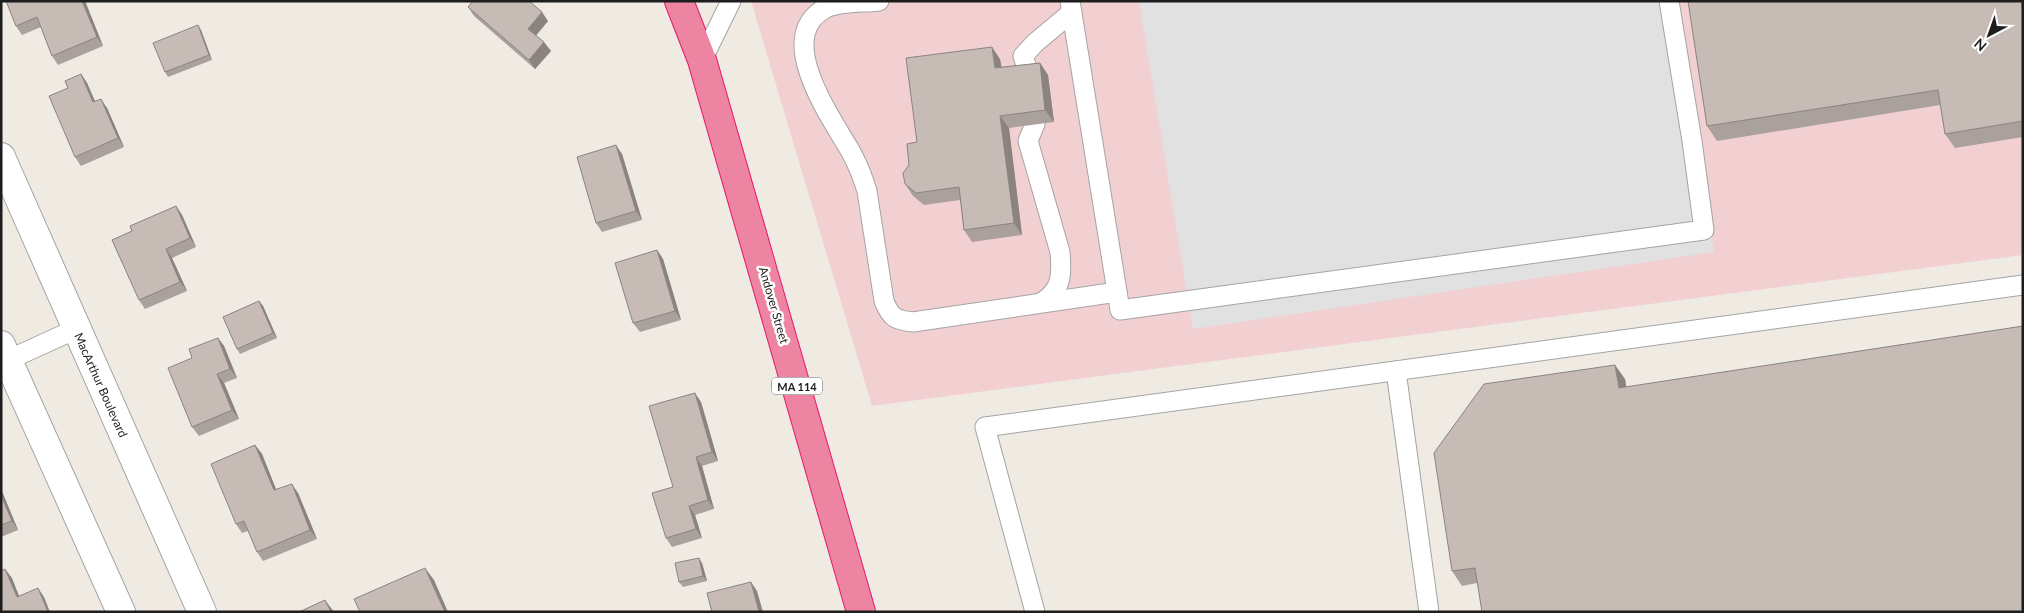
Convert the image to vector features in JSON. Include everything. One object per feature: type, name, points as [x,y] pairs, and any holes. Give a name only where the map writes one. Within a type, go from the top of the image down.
[{"type":"highway","name":"Andover Street","points":[[679,1],[702,60],[861,612]]},
{"type":"street","name":"MacArthur Boulevard","points":[[1,157],[202,612]]},
{"type":"street","points":[[3,356],[121,612]]},
{"type":"lane","points":[[702,60],[732,1]]},
{"type":"lane","points":[[1071,7],[1120,310],[1704,230],[1670,1]]},
{"type":"lane","points":[[869,2],[836,5],[826,8],[817,14],[804,33],[804,51],[816,90],[862,176],[867,191],[884,301],[889,312],[896,319],[913,322],[1117,292]]},
{"type":"lane","points":[[1021,78],[1010,70],[1071,7]]},
{"type":"lane","points":[[1027,131],[1060,252],[1061,275],[1058,286],[1053,294],[1042,302]]},
{"type":"lane","points":[[1036,612],[985,427],[2023,285]]},
{"type":"lane","points":[[3,356],[76,328]]},
{"type":"lane","points":[[1396,371],[1429,612]]},
{"type":"shaded area","points":[[751,1],[2023,1],[2023,255],[872,406]]},
{"type":"shaded area","points":[[1139,1],[1674,1],[1714,252],[1193,329]]},
{"type":"building","points":[[6,1],[82,1],[97,37],[52,56],[37,17],[16,26]]},
{"type":"building","points":[[473,1],[529,1],[542,12],[528,29],[544,42],[529,60],[468,7]]},
{"type":"building","points":[[1688,1],[2021,1],[2023,13],[2023,121],[1945,134],[1938,90],[1707,126]]},
{"type":"building","points":[[198,25],[209,55],[165,72],[153,43]]},
{"type":"building","points":[[992,47],[995,68],[1040,63],[1045,110],[1000,116],[1014,223],[964,230],[959,187],[916,193],[905,184],[903,173],[909,165],[907,144],[917,142],[906,58]]},
{"type":"building","points":[[81,74],[93,102],[101,99],[118,138],[75,157],[49,96],[68,88],[65,81]]},
{"type":"building","points":[[616,145],[636,211],[596,223],[577,157]]},
{"type":"building","points":[[176,206],[190,238],[166,249],[180,282],[139,300],[112,240],[132,231],[130,226]]},
{"type":"building","points":[[657,250],[675,311],[633,323],[615,263]]},
{"type":"building","points":[[259,301],[273,333],[237,349],[223,317]]},
{"type":"building","points":[[2023,326],[2023,612],[1482,612],[1475,568],[1452,571],[1434,453],[1484,384],[1615,365],[1619,388]]},
{"type":"building","points":[[218,338],[230,369],[217,374],[232,410],[192,427],[168,368],[192,358],[189,349]]},
{"type":"building","points":[[695,393],[712,452],[696,457],[708,500],[689,506],[696,529],[666,538],[652,493],[673,487],[649,406]]},
{"type":"building","points":[[255,445],[274,490],[292,484],[310,530],[257,552],[244,521],[236,524],[211,464]]},
{"type":"building","points":[[1,495],[12,521],[1,525]]},
{"type":"building","points":[[699,558],[703,576],[679,582],[675,563]]},
{"type":"building","points":[[425,568],[445,612],[360,612],[354,599]]},
{"type":"building","points":[[5,569],[17,597],[38,588],[48,612],[1,612],[1,571]]},
{"type":"building","points":[[751,582],[759,612],[712,612],[707,593]]},
{"type":"building","points":[[325,600],[331,612],[299,612]]}]
